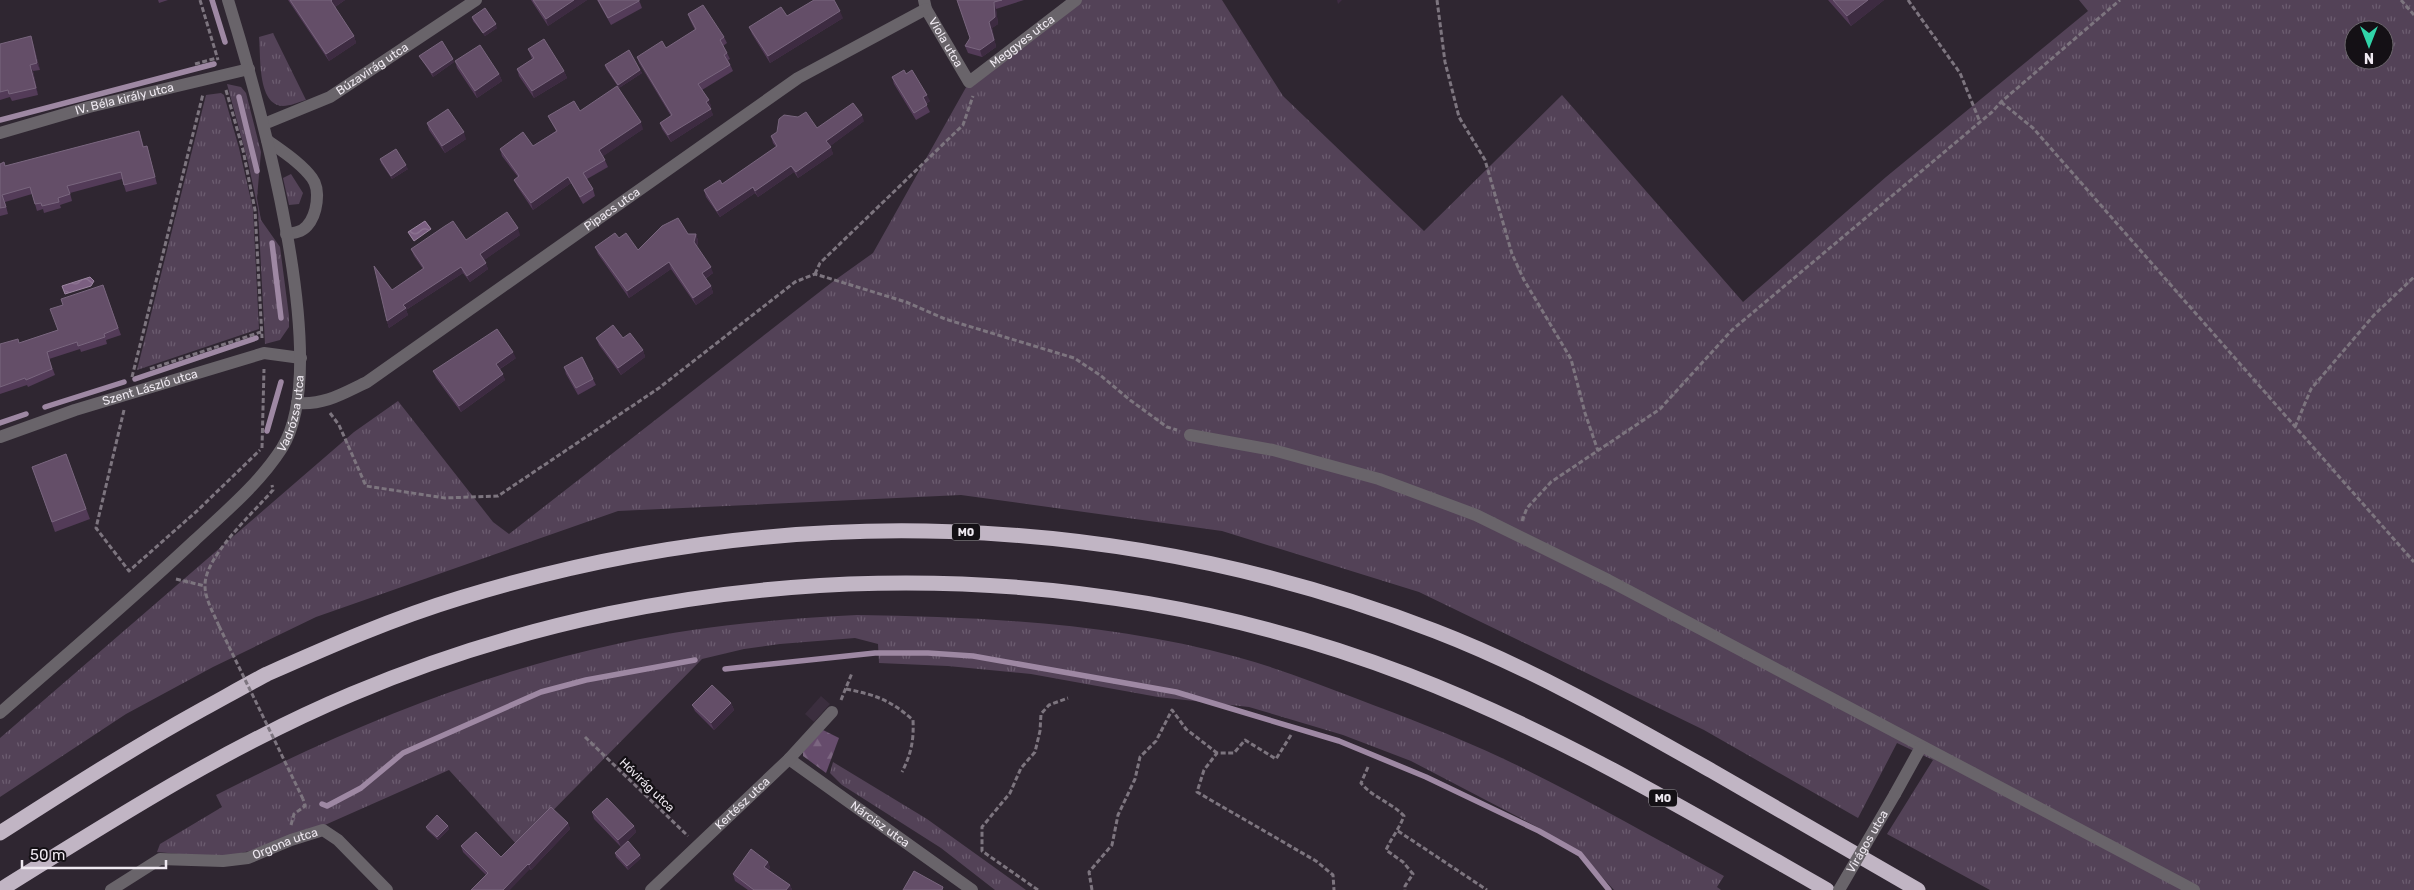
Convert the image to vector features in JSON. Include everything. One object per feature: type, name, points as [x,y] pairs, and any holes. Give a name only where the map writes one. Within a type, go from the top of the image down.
[{"type":"highway","name":"M0","points":[[0,832],[134,746],[264,676],[385,624],[455,599],[526,578],[618,559],[730,540],[845,531],[936,530],[1054,538],[1185,557],[1292,584],[1436,631],[1609,712],[1918,890]]},
{"type":"highway","name":"M0","points":[[0,890],[161,789],[332,703],[437,661],[566,623],[642,607],[713,595],[773,589],[896,582],[1058,590],[1160,606],[1283,635],[1360,658],[1459,696],[1591,758],[1813,884],[1827,890]]},
{"type":"street","name":"Vadrózsa utca","points":[[0,713],[157,575],[248,491],[283,447],[297,403],[301,358],[286,234],[264,124],[228,0]]},
{"type":"street","name":"Búzavirág utca","points":[[264,124],[330,97],[476,0]]},
{"type":"street","name":"Meggyes utca","points":[[969,82],[1076,0]]},
{"type":"street","name":"Viola utca","points":[[925,4],[969,82]]},
{"type":"street","name":"Pipacs utca","points":[[297,403],[314,404],[323,402],[367,382],[798,78],[925,4]]},
{"type":"street","name":"IV. Béla király utca","points":[[0,133],[89,107],[249,69]]},
{"type":"street","points":[[267,140],[308,173],[313,179],[317,190],[316,208],[312,219],[300,232],[286,234]]},
{"type":"street","name":"Szent László utca","points":[[0,437],[128,394],[264,353],[301,358]]},
{"type":"street","points":[[1190,435],[1273,450],[1379,479],[1449,504],[1517,534],[1608,580],[2194,890]]},
{"type":"street","name":"Kertész utca","points":[[651,890],[789,759],[832,712]]},
{"type":"street","name":"Virágos utca","points":[[1839,890],[1921,747]]},
{"type":"street","name":"Nárcisz utca","points":[[789,759],[972,890]]},
{"type":"street","name":"Orgona utca","points":[[111,890],[160,859],[223,862],[248,858],[291,840],[323,830],[338,840],[387,890]]},
{"type":"path","points":[[200,0],[223,75],[255,210],[264,353],[262,448],[210,500],[129,571],[96,528],[203,94]]},
{"type":"path","points":[[1437,0],[1445,62],[1459,117],[1485,160],[1512,254],[1524,280],[1571,359],[1585,413],[1598,451]]},
{"type":"path","points":[[1908,0],[1960,73],[1980,122]]},
{"type":"path","points":[[1517,534],[1527,508],[1551,482],[1660,408],[1732,330],[1980,122],[2120,0]]},
{"type":"path","points":[[2402,0],[2414,15]]},
{"type":"path","points":[[815,274],[820,263],[963,125],[973,96],[969,82]]},
{"type":"path","points":[[2001,102],[2034,128],[2414,562]]},
{"type":"path","points":[[323,402],[339,425],[366,486],[445,498],[498,496],[659,388],[794,282],[815,274],[906,302],[946,319],[1074,358],[1100,375],[1167,427],[1190,435]]},
{"type":"path","points":[[2296,427],[2312,389],[2374,316],[2414,276]]},
{"type":"path","points":[[268,467],[273,490],[218,554],[208,574],[205,586],[219,626],[306,806],[294,814],[289,830],[291,840]]},
{"type":"path","points":[[176,580],[205,586]]},
{"type":"path","points":[[832,712],[846,688],[852,673]]},
{"type":"path","points":[[846,688],[877,695],[894,704],[913,720],[914,740],[910,757],[902,772]]},
{"type":"path","points":[[1038,890],[982,851],[982,827],[1010,793],[1021,768],[1034,752],[1040,731],[1041,714],[1049,705],[1068,698]]},
{"type":"path","points":[[1092,890],[1089,872],[1112,845],[1118,815],[1135,779],[1140,757],[1156,741],[1172,710],[1186,729],[1218,753],[1234,752],[1245,740],[1276,759],[1291,735]]},
{"type":"path","name":"Hóvirág utca","points":[[585,737],[698,845]]},
{"type":"path","points":[[1218,753],[1204,770],[1197,792],[1316,860],[1333,876],[1334,890]]},
{"type":"path","points":[[1368,766],[1361,783],[1370,795],[1394,806],[1404,816],[1398,831],[1386,850],[1403,862],[1413,874],[1405,886],[1406,890]]},
{"type":"path","points":[[1398,831],[1487,890]]},
{"type":"shaded area","points":[[821,696],[830,704],[814,722],[805,714]]},
{"type":"green space","points":[[1076,0],[1222,0],[1283,96],[1424,231],[1562,95],[1743,302],[1886,177],[2088,11],[2079,0],[2414,0],[2414,890],[1990,890],[1887,834],[1933,760],[1897,743],[1858,818],[1704,730],[1419,592],[1222,531],[961,495],[618,511],[316,617],[213,667],[126,714],[0,797],[0,738],[354,432],[398,401],[493,522],[509,534],[831,283],[873,253],[969,82]]},
{"type":"green space","points":[[273,33],[306,100],[292,105],[283,106],[275,104],[265,89],[262,78],[259,37]]},
{"type":"green space","points":[[227,84],[241,87],[246,93],[261,152],[257,198],[261,220],[280,247],[289,327],[280,340],[265,344],[258,209],[248,162]]},
{"type":"green space","points":[[221,93],[224,95],[239,148],[253,209],[259,329],[137,370],[206,95]]},
{"type":"green space","points":[[291,174],[303,193],[299,204],[289,205],[283,178]]},
{"type":"green space","points":[[857,615],[1000,620],[1096,629],[1190,646],[1267,666],[1430,727],[1532,773],[1724,876],[1717,887],[1721,890],[1614,890],[1582,855],[1543,830],[1411,761],[1343,735],[1249,707],[1158,697],[1031,674],[948,666],[879,663],[878,644],[855,638],[780,644],[744,649],[702,659],[518,846],[449,770],[291,840],[222,858],[157,852],[160,844],[222,807],[216,795],[363,726],[464,687],[568,655],[650,637],[739,624]]},
{"type":"green space","points":[[819,728],[839,738],[826,773],[803,756],[803,742]]},
{"type":"green space","points":[[833,762],[927,819],[1026,890],[995,890],[941,848],[842,785],[830,773]]},
{"type":"water","points":[[425,221],[431,229],[414,241],[408,232]]},
{"type":"water","points":[[90,277],[94,281],[91,286],[65,294],[62,286]]},
{"type":"building","points":[[290,0],[332,0],[354,36],[326,54]]},
{"type":"building","points":[[533,0],[574,0],[546,19]]},
{"type":"building","points":[[598,0],[639,0],[639,1],[608,18]]},
{"type":"building","points":[[814,0],[834,0],[840,11],[768,56],[749,27],[781,7],[787,16]]},
{"type":"building","points":[[957,0],[1002,0],[994,2],[995,17],[989,22],[994,40],[980,50],[965,46],[970,38]]},
{"type":"building","points":[[1833,0],[1868,0],[1847,16]]},
{"type":"building","points":[[703,5],[724,37],[720,40],[727,53],[724,55],[730,65],[698,84],[709,100],[706,102],[711,109],[668,135],[660,123],[672,115],[637,57],[662,41],[666,48],[696,29],[688,14]]},
{"type":"building","points":[[485,8],[496,24],[483,33],[472,17]]},
{"type":"building","points":[[31,36],[37,63],[30,65],[36,88],[9,94],[8,90],[0,92],[0,44]]},
{"type":"building","points":[[544,39],[564,71],[532,91],[517,69],[534,58],[528,49]]},
{"type":"building","points":[[442,41],[453,59],[432,73],[419,56]]},
{"type":"building","points":[[480,45],[499,74],[475,91],[455,61]]},
{"type":"building","points":[[629,50],[640,70],[618,85],[605,65]]},
{"type":"building","points":[[904,70],[906,74],[912,70],[927,95],[923,97],[927,105],[914,113],[892,77]]},
{"type":"building","points":[[617,86],[641,122],[599,150],[605,160],[583,173],[593,189],[580,197],[568,177],[531,203],[514,180],[519,176],[500,149],[523,132],[533,146],[557,131],[548,116],[574,101],[580,111]]},
{"type":"building","points":[[853,103],[862,115],[826,141],[831,147],[796,172],[791,166],[755,191],[753,187],[717,211],[704,190],[720,180],[722,184],[777,146],[771,136],[777,132],[779,119],[784,115],[798,117],[806,112],[817,128]]},
{"type":"building","points":[[448,109],[464,132],[442,146],[427,123]]},
{"type":"building","points":[[139,131],[143,147],[147,146],[155,177],[124,185],[121,172],[67,186],[70,194],[58,198],[59,202],[42,206],[41,203],[35,204],[30,187],[2,195],[6,207],[0,208],[0,164],[4,162],[5,166]]},
{"type":"building","points":[[396,149],[406,165],[391,176],[380,159]]},
{"type":"building","points":[[507,212],[518,228],[480,254],[486,263],[467,276],[461,267],[403,305],[406,308],[387,321],[374,266],[392,290],[424,268],[411,249],[453,221],[466,240]]},
{"type":"building","points":[[678,218],[688,234],[696,234],[694,242],[711,267],[702,273],[711,286],[693,298],[669,262],[627,291],[595,247],[615,233],[619,238],[626,233],[638,250],[662,226]]},
{"type":"building","points":[[103,285],[118,328],[104,334],[105,337],[78,346],[77,342],[47,352],[52,369],[26,380],[25,378],[0,387],[0,344],[18,339],[19,343],[58,330],[50,309],[63,305],[61,299]]},
{"type":"building","points":[[613,325],[623,338],[630,333],[643,350],[618,368],[596,338]]},
{"type":"building","points":[[497,329],[513,352],[496,364],[503,374],[459,406],[433,371]]},
{"type":"building","points":[[582,357],[593,379],[576,388],[564,367]]},
{"type":"building","points":[[66,454],[86,509],[52,522],[32,467]]},
{"type":"building","points":[[712,685],[731,703],[711,723],[692,705]]},
{"type":"building","points":[[607,798],[634,826],[618,840],[592,812]]},
{"type":"building","points":[[551,807],[568,823],[529,865],[503,890],[471,890],[488,873],[461,846],[476,832],[501,857]]},
{"type":"building","points":[[437,815],[448,826],[437,837],[426,827]]},
{"type":"building","points":[[628,841],[640,855],[627,866],[615,853]]},
{"type":"building","points":[[751,849],[768,862],[764,867],[790,885],[786,890],[754,890],[733,874]]},
{"type":"building","points":[[914,871],[943,887],[942,890],[903,890]]},
{"type":"waterway","points":[[212,0],[225,42]]},
{"type":"waterway","points":[[0,120],[214,64]]},
{"type":"waterway","points":[[239,97],[257,171]]},
{"type":"waterway","points":[[272,243],[281,318]]},
{"type":"waterway","points":[[135,379],[256,338]]},
{"type":"waterway","points":[[45,407],[124,382]]},
{"type":"waterway","points":[[267,431],[281,382]]},
{"type":"waterway","points":[[0,423],[26,414]]},
{"type":"waterway","points":[[725,669],[875,653],[928,653],[973,656],[1176,692],[1339,741],[1426,777],[1539,831],[1580,854],[1609,890]]},
{"type":"waterway","points":[[322,804],[327,806],[361,788],[403,753],[541,692],[586,680],[695,660]]}]
